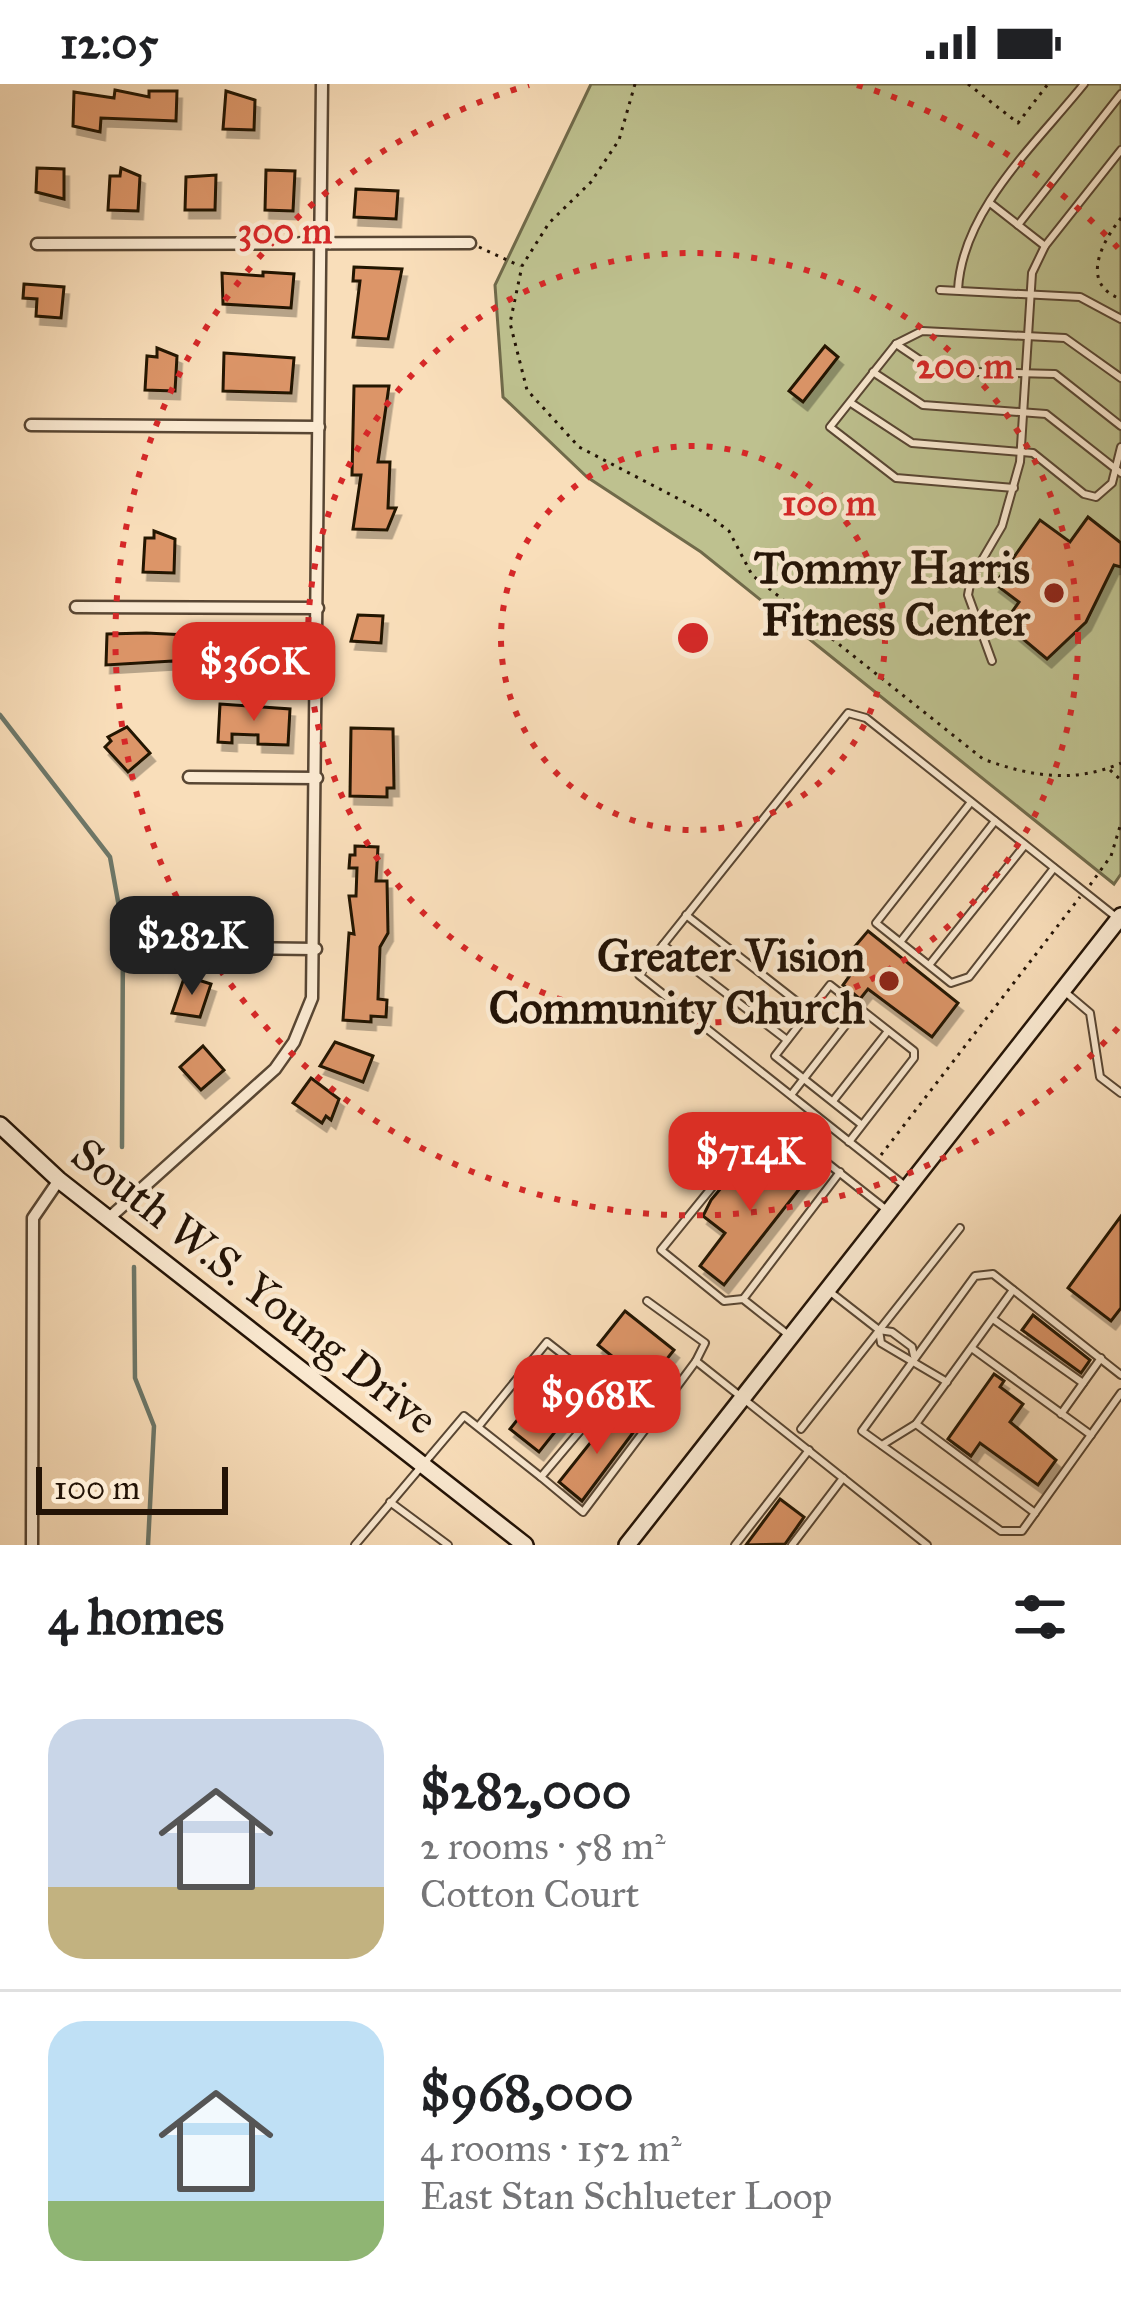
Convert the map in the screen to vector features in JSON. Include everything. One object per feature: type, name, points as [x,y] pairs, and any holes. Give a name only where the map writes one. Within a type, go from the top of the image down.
[{"type":"main road","points":[[627,1545],[1120,918]]},
{"type":"main road","name":"South W.S. Young Drive","points":[[0,1125],[59,1180],[525,1545]]},
{"type":"street","points":[[109,1219],[286,1054],[308,1012],[316,949],[322,84]]},
{"type":"street","points":[[37,244],[470,243]]},
{"type":"street","points":[[31,425],[319,427]]},
{"type":"street","points":[[76,607],[318,608]]},
{"type":"street","points":[[189,778],[317,778]]},
{"type":"street","points":[[228,948],[316,949]]},
{"type":"street","points":[[32,1545],[33,1218],[59,1180]]},
{"type":"lane","points":[[958,290],[965,241],[1084,84]]},
{"type":"lane","points":[[1018,225],[1121,94]]},
{"type":"lane","points":[[992,661],[968,595],[1014,488],[1021,449],[1030,294],[1046,246],[1121,150]]},
{"type":"lane","points":[[990,203],[1046,246]]},
{"type":"lane","points":[[940,290],[1094,301],[1121,319]]},
{"type":"lane","points":[[1014,488],[905,481],[886,474],[830,428],[896,344],[922,331],[1074,341],[1121,378]]},
{"type":"lane","points":[[896,344],[936,371],[1064,378],[1121,426]]},
{"type":"lane","points":[[873,373],[922,405],[1046,413],[1118,471]]},
{"type":"lane","points":[[850,402],[912,443],[1021,449],[1096,496],[1104,495],[1118,471],[1121,447]]},
{"type":"lane","points":[[910,1189],[639,975],[848,713],[866,718],[1120,918]]},
{"type":"lane","points":[[971,802],[876,923],[929,966],[951,983],[969,977],[1054,868]]},
{"type":"lane","points":[[900,942],[994,820]]},
{"type":"lane","points":[[929,966],[1025,844]]},
{"type":"lane","points":[[686,915],[810,1012]]},
{"type":"lane","points":[[663,945],[787,1040]]},
{"type":"lane","points":[[849,1142],[914,1058],[914,1051],[830,985],[775,1056],[862,1125]]},
{"type":"lane","points":[[1064,991],[1090,1013],[1100,1077],[1121,1093]]},
{"type":"lane","points":[[791,1096],[860,1008]]},
{"type":"lane","points":[[833,1101],[888,1030]]},
{"type":"lane","points":[[792,1338],[743,1299],[724,1301],[661,1250],[769,1117],[891,1213]]},
{"type":"lane","points":[[743,1299],[840,1172]]},
{"type":"lane","points":[[802,1429],[960,1228]]},
{"type":"lane","points":[[1121,1375],[993,1274],[975,1276],[862,1431],[1001,1531],[1022,1531],[1121,1394]]},
{"type":"lane","points":[[882,1445],[916,1424],[1013,1290]]},
{"type":"lane","points":[[830,1291],[879,1330],[892,1331],[912,1347],[914,1359]]},
{"type":"lane","points":[[355,1545],[464,1416],[583,1512],[705,1343],[647,1301]]},
{"type":"lane","points":[[993,1318],[1083,1383]]},
{"type":"lane","points":[[879,1330],[881,1343],[947,1382]]},
{"type":"lane","points":[[478,1427],[548,1342],[650,1424]]},
{"type":"lane","points":[[971,1348],[1091,1435]]},
{"type":"lane","points":[[1061,1414],[1100,1358]]},
{"type":"lane","points":[[696,1361],[927,1545]]},
{"type":"lane","points":[[541,1478],[612,1393]]},
{"type":"lane","points":[[916,1424],[1035,1513]]},
{"type":"lane","points":[[735,1545],[745,1540],[808,1450]]},
{"type":"lane","points":[[792,1545],[843,1478]]},
{"type":"lane","points":[[390,1502],[442,1543]]},
{"type":"lane","points":[[908,1545],[915,1535]]},
{"type":"path","points":[[635,84],[619,140],[591,182],[549,223],[522,266],[510,323],[527,391],[579,447],[704,512],[729,532],[752,575],[983,759],[1018,772],[1062,778],[1121,763]]},
{"type":"path","points":[[968,84],[1040,140]]},
{"type":"path","points":[[1018,123],[1048,84]]},
{"type":"path","points":[[1121,218],[1102,242],[1096,263],[1100,280],[1121,299]]},
{"type":"path","points":[[470,243],[522,266]]},
{"type":"path","points":[[1108,769],[1121,780]]},
{"type":"path","points":[[875,1162],[1111,856],[1121,823]]},
{"type":"green space","points":[[591,84],[1121,84],[1121,874],[1114,884],[701,552],[587,477],[503,397],[495,285]]},
{"type":"building","points":[[115,90],[149,97],[149,91],[177,91],[176,121],[101,118],[100,132],[73,126],[74,92],[114,98]]},
{"type":"building","points":[[226,91],[255,100],[254,130],[223,129]]},
{"type":"building","points":[[37,168],[64,169],[64,199],[36,192]]},
{"type":"building","points":[[121,168],[140,176],[138,211],[108,210],[110,176],[120,176]]},
{"type":"building","points":[[266,170],[295,171],[293,211],[265,210]]},
{"type":"building","points":[[216,175],[215,210],[185,210],[186,177]]},
{"type":"building","points":[[356,189],[398,191],[396,219],[354,217]]},
{"type":"building","points":[[354,267],[402,269],[388,339],[353,337],[360,281],[353,281]]},
{"type":"building","points":[[263,272],[294,274],[291,308],[223,304],[222,273],[263,276]]},
{"type":"building","points":[[24,284],[64,287],[61,318],[36,316],[37,299],[23,298]]},
{"type":"building","points":[[825,346],[838,357],[803,402],[789,391]]},
{"type":"building","points":[[157,348],[177,356],[175,391],[145,390],[147,356],[157,357]]},
{"type":"building","points":[[224,353],[294,358],[291,393],[223,391]]},
{"type":"building","points":[[354,386],[389,386],[378,462],[390,462],[388,508],[396,508],[387,530],[353,529],[361,475],[352,475]]},
{"type":"building","name":"Tommy Harris Fitness Center","points":[[1088,517],[1121,543],[1121,567],[1114,565],[1086,622],[1047,659],[1004,623],[1019,602],[995,584],[1040,520],[1070,542]]},
{"type":"building","points":[[154,531],[175,539],[174,573],[143,572],[145,538],[154,538]]},
{"type":"building","points":[[358,615],[383,616],[381,643],[351,641]]},
{"type":"building","points":[[107,634],[249,638],[249,666],[173,661],[106,665]]},
{"type":"building","points":[[220,704],[290,709],[288,745],[258,744],[258,735],[232,734],[232,743],[218,742]]},
{"type":"building","points":[[127,727],[150,753],[128,772],[105,747],[111,741],[108,737]]},
{"type":"building","points":[[351,728],[393,729],[394,788],[387,788],[387,797],[350,796]]},
{"type":"building","points":[[355,846],[378,847],[376,881],[387,881],[388,933],[380,947],[378,999],[387,1000],[386,1017],[371,1016],[371,1022],[343,1020],[349,933],[354,934],[349,896],[356,896],[357,868],[349,868]]},
{"type":"building","name":"Greater Vision Community Church","points":[[868,931],[958,1003],[932,1037],[868,989],[860,999],[843,985],[851,974],[839,965]]},
{"type":"building","points":[[195,979],[211,984],[200,1017],[172,1013],[183,981],[193,984]]},
{"type":"building","points":[[335,1042],[373,1056],[363,1082],[320,1066]]},
{"type":"building","points":[[203,1046],[224,1070],[201,1090],[180,1067]]},
{"type":"building","points":[[311,1078],[339,1099],[331,1120],[326,1116],[322,1123],[293,1103]]},
{"type":"building","points":[[791,1149],[815,1169],[724,1285],[700,1266],[725,1233],[703,1216],[731,1176],[755,1195]]},
{"type":"building","points":[[1121,1216],[1121,1308],[1111,1321],[1068,1288]]},
{"type":"building","points":[[625,1311],[674,1350],[647,1384],[598,1345]]},
{"type":"building","points":[[1033,1315],[1090,1360],[1081,1373],[1022,1330]]},
{"type":"building","points":[[994,1374],[1004,1381],[1000,1387],[1023,1404],[1010,1422],[1056,1460],[1038,1485],[980,1443],[971,1456],[948,1439]]},
{"type":"building","points":[[553,1375],[582,1398],[539,1452],[510,1429]]},
{"type":"building","points":[[614,1413],[635,1430],[582,1501],[559,1482]]},
{"type":"building","points":[[780,1499],[804,1517],[785,1544],[746,1545]]},
{"type":"waterway","points":[[0,715],[110,857],[123,929],[122,1147]]},
{"type":"waterway","points":[[134,1267],[135,1378],[154,1426],[148,1545]]},
{"type":"place","name":"Tommy Harris Fitness Center","points":[[1054,593]]},
{"type":"place","name":"Greater Vision Community Church","points":[[889,981]]}]
